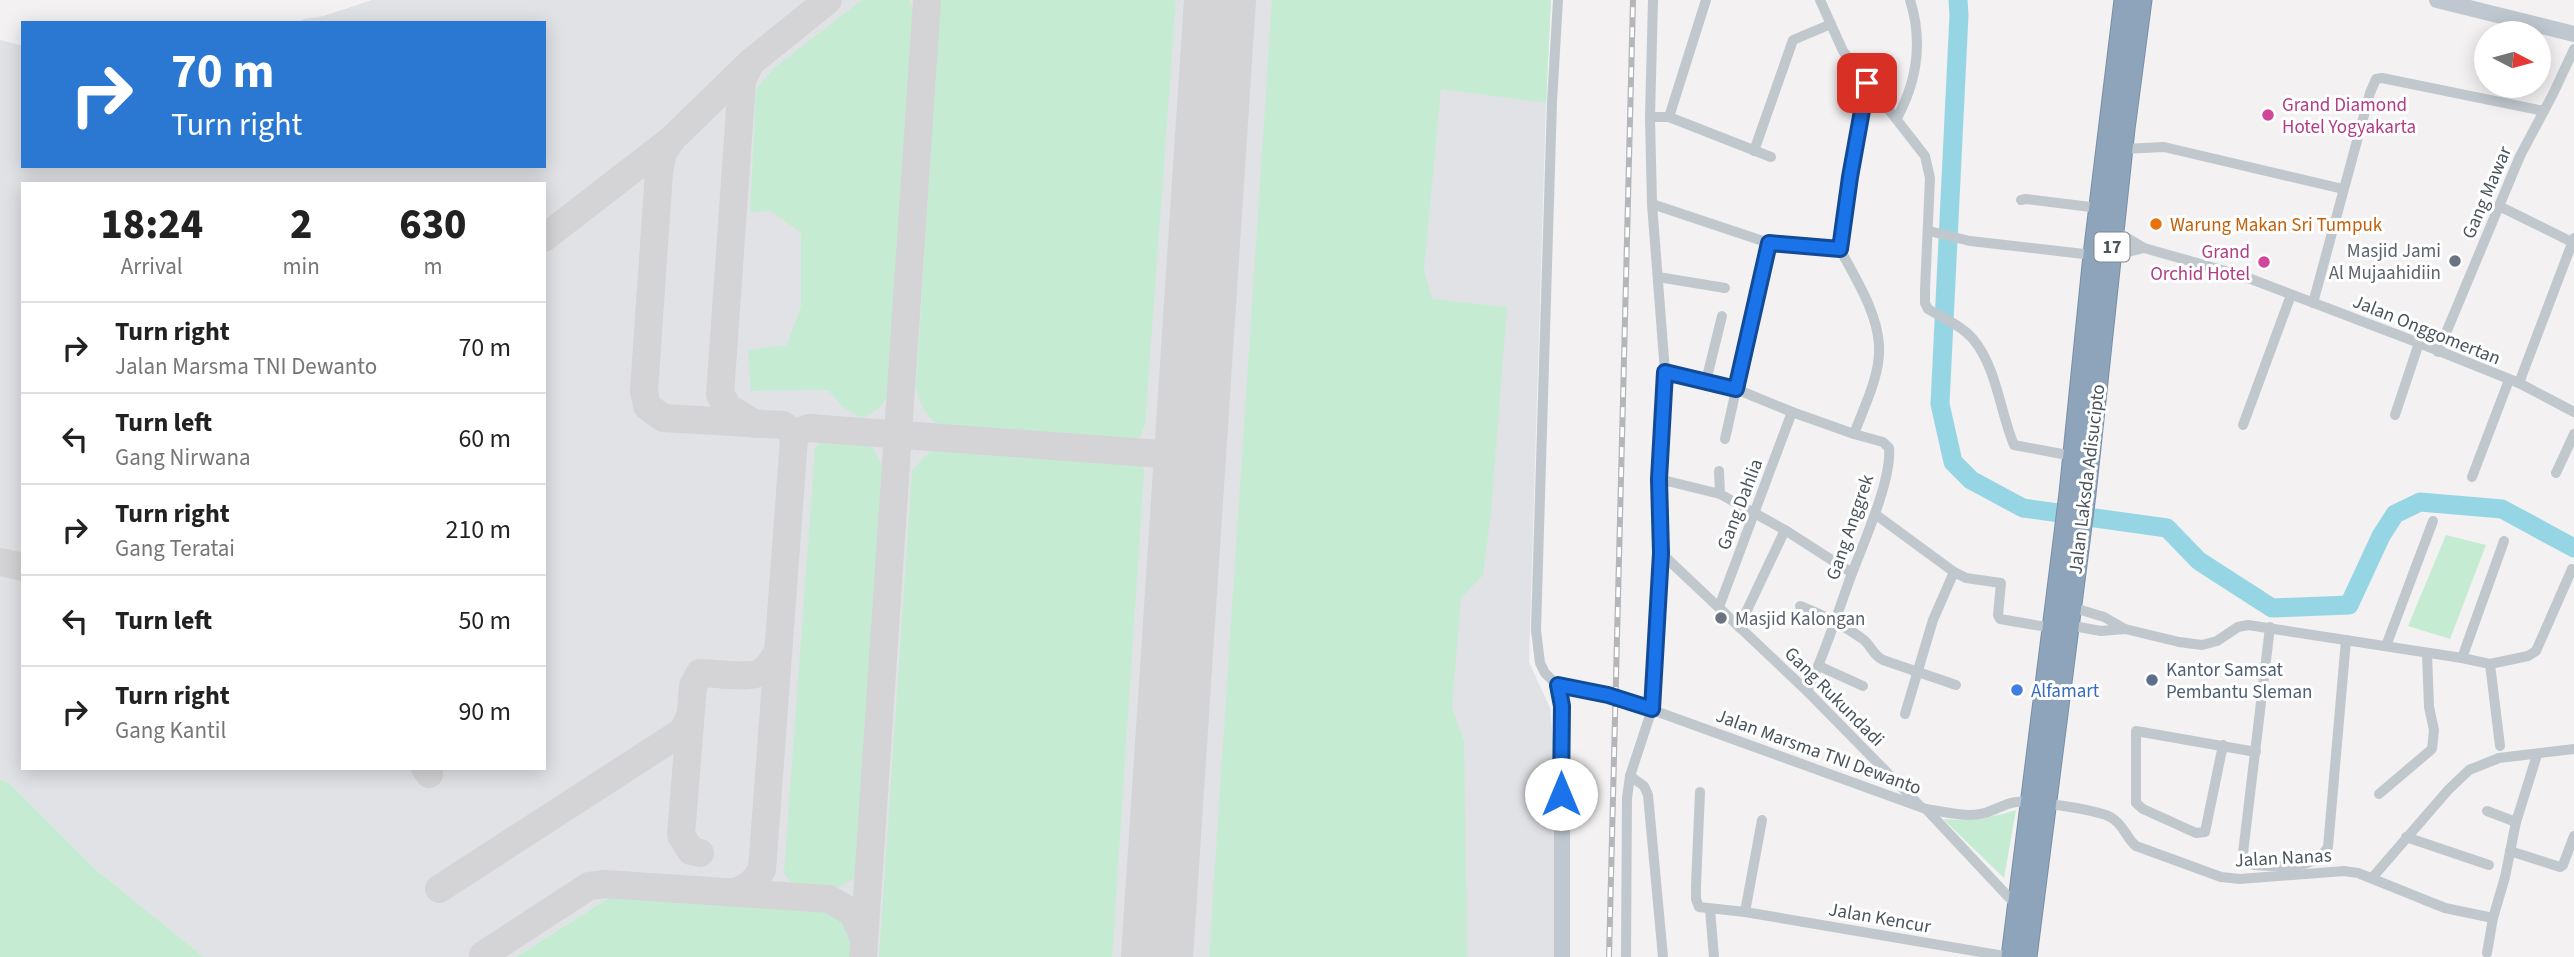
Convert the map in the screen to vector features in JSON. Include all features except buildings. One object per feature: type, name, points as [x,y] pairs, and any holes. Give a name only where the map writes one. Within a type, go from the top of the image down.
[{"type":"highway","name":"Jalan Laksda Adisucipto","points":[[2027,957],[2025,907],[2064,620],[2078,493],[2102,255],[2099,208],[2124,0]]},
{"type":"highway","name":"Jalan Laksda Adisucipto","points":[[2078,493],[2073,456],[2102,255],[2114,230],[2142,0]]},
{"type":"highway","name":"Jalan Laksda Adisucipto","points":[[2064,620],[2070,550]]},
{"type":"highway","name":"Jalan Laksda Adisucipto","points":[[2010,957],[2025,907]]},
{"type":"street","points":[[1558,0],[1552,102],[1536,630],[1540,663],[1545,673],[1558,685],[1562,706],[1562,957]]},
{"type":"street","points":[[1626,957],[1626,843],[1630,776],[1652,709],[1661,553],[1659,479],[1665,372],[1652,204],[1650,117],[1653,0]]},
{"type":"street","points":[[1669,117],[1706,0]]},
{"type":"street","points":[[1820,0],[1843,51],[1925,156],[1930,178],[1925,303],[1928,309],[1972,338],[1981,351],[2014,445],[2073,456]]},
{"type":"street","points":[[1896,118],[1914,78],[1917,48],[1910,0]]},
{"type":"street","points":[[2441,0],[2574,34]]},
{"type":"street","points":[[1754,151],[1793,40],[1830,24]]},
{"type":"street","name":"Gang Mawar","points":[[2438,352],[2519,156],[2574,49]]},
{"type":"street","points":[[2313,303],[2376,79],[2382,78],[2544,111]]},
{"type":"street","points":[[1665,372],[1736,389],[1854,435],[1877,366],[1879,345],[1875,322],[1840,249],[1867,83]]},
{"type":"street","points":[[1650,117],[1669,117],[1771,157]]},
{"type":"street","points":[[2123,149],[2164,148],[2343,189]]},
{"type":"street","points":[[2021,201],[2026,199],[2099,208]]},
{"type":"street","points":[[1652,204],[1769,243],[1840,249]]},
{"type":"street","points":[[2472,477],[2573,240],[2498,206]]},
{"type":"street","points":[[2114,230],[2144,248]]},
{"type":"street","points":[[1929,231],[1970,241],[2102,255],[2144,248]]},
{"type":"street","points":[[1725,439],[1769,243]]},
{"type":"street","name":"Jalan Onggomertan","points":[[2144,248],[2243,276],[2419,343],[2514,382],[2574,412]]},
{"type":"street","points":[[1658,277],[1725,288]]},
{"type":"street","points":[[2243,425],[2291,295]]},
{"type":"street","points":[[1706,382],[1722,316]]},
{"type":"street","points":[[2395,415],[2419,343]]},
{"type":"street","name":"Gang Dahlia","points":[[1718,607],[1792,412]]},
{"type":"street","points":[[2556,473],[2574,434]]},
{"type":"street","name":"Gang Anggrek","points":[[1807,691],[1819,666],[1875,514],[1890,458],[1889,448],[1883,442],[1854,435]]},
{"type":"street","points":[[1719,471],[1720,494]]},
{"type":"street","points":[[1659,479],[1720,494],[1785,530],[1852,573]]},
{"type":"street","points":[[1875,514],[1954,572],[1966,578],[2001,583],[1998,615],[2000,619],[2064,620],[2104,617],[2125,629],[2202,645],[2217,641],[2238,627],[2248,625],[2490,664],[2528,656],[2536,651],[2572,569]]},
{"type":"street","points":[[2386,646],[2433,521]]},
{"type":"street","points":[[1739,627],[1785,530]]},
{"type":"street","points":[[2462,658],[2504,541]]},
{"type":"street","name":"Gang Rukundadi","points":[[1661,553],[1807,691],[1924,808]]},
{"type":"street","points":[[1905,714],[1934,620],[1954,572]]},
{"type":"street","points":[[1800,606],[1834,621],[1864,640],[1877,657],[1956,685]]},
{"type":"street","points":[[2064,620],[2101,631],[2125,629]]},
{"type":"street","points":[[2270,627],[2243,853],[2246,862],[2254,865],[2302,864],[2319,859],[2328,847],[2346,640]]},
{"type":"street","points":[[2379,794],[2417,764],[2432,748],[2434,730],[2429,707],[2427,654]]},
{"type":"street","points":[[2490,664],[2500,746]]},
{"type":"street","points":[[1819,666],[1863,686]]},
{"type":"street","name":"Jalan Marsma TNI Dewanto","points":[[1558,685],[1608,695],[1652,709],[1924,808],[2025,907]]},
{"type":"street","points":[[2223,745],[2205,832],[2196,833],[2136,803],[2136,731],[2223,745],[2256,752]]},
{"type":"street","points":[[2372,878],[2457,780],[2469,770],[2499,758],[2574,749]]},
{"type":"street","points":[[2487,953],[2516,821],[2538,755]]},
{"type":"street","points":[[1630,776],[1644,786],[1648,795],[1663,957]]},
{"type":"street","points":[[1700,793],[1696,899],[1699,907],[1710,909],[1714,957]]},
{"type":"street","name":"Jalan Nanas","points":[[1924,808],[1968,815],[1989,813],[2012,803],[2100,812],[2113,818],[2122,827],[2129,841],[2136,846],[2221,877],[2240,879],[2344,871],[2372,878],[2445,908],[2493,918]]},
{"type":"street","points":[[2487,811],[2516,821]]},
{"type":"street","points":[[1745,912],[1762,820]]},
{"type":"street","points":[[2510,851],[2560,867],[2574,836]]},
{"type":"street","points":[[2406,837],[2488,865]]},
{"type":"street","name":"Jalan Kencur","points":[[1710,909],[1745,912],[2010,957]]},
{"type":"shaded area","points":[[372,0],[1551,0],[1529,662],[1550,708],[1555,766],[1555,957],[697,957],[613,895],[516,957],[204,957],[95,869],[9,783],[0,780],[0,40],[21,45],[21,168],[546,168],[546,21],[301,21],[324,16]]},
{"type":"green space","points":[[862,0],[909,0],[916,14],[893,384],[882,405],[862,418],[843,407],[828,390],[751,391],[748,350],[787,345],[801,307],[801,233],[771,211],[750,212],[756,89],[774,68]]},
{"type":"green space","points":[[940,0],[1176,0],[1145,425],[1140,437],[1126,441],[943,427],[928,415],[922,406],[916,388]]},
{"type":"green space","points":[[1272,0],[1551,0],[1546,103],[1441,89],[1424,270],[1432,299],[1507,307],[1491,512],[1483,575],[1461,598],[1452,707],[1464,741],[1467,957],[1209,957]]},
{"type":"green space","points":[[849,437],[864,440],[878,456],[886,484],[860,868],[852,880],[836,888],[799,886],[790,881],[784,872],[815,449],[823,438]]},
{"type":"green space","points":[[952,447],[1136,461],[1143,466],[1112,957],[879,957],[912,471],[929,453]]},
{"type":"green space","points":[[2446,535],[2486,545],[2450,639],[2408,626]]},
{"type":"green space","points":[[0,780],[9,783],[95,869],[204,957],[0,957]]},
{"type":"green space","points":[[2016,810],[2004,878],[1943,819],[1980,818]]},
{"type":"green space","points":[[613,895],[694,904],[835,911],[845,920],[851,931],[854,957],[516,957]]},
{"type":"waterway","points":[[1958,0],[1940,404],[1953,462],[1971,480],[2023,508],[2167,528],[2199,561],[2272,608],[2349,605],[2381,536],[2395,514],[2420,502],[2502,509],[2574,548]]},
{"type":"taxiway","points":[[546,236],[672,139],[750,63],[828,0]]},
{"type":"taxiway","points":[[863,957],[927,0]]},
{"type":"taxiway","points":[[750,63],[742,81],[720,395],[729,408],[755,424]]},
{"type":"taxiway","points":[[672,139],[663,152],[659,172],[644,391],[647,406],[663,418],[783,425],[791,431],[794,439],[762,870],[749,885],[730,893]]},
{"type":"taxiway","points":[[794,439],[800,431],[809,428],[1161,454],[1175,460],[1188,477]]},
{"type":"taxiway","points":[[1161,454],[1179,444],[1191,428]]},
{"type":"taxiway","points":[[0,562],[21,567]]},
{"type":"taxiway","points":[[700,853],[691,851],[681,835],[693,686],[700,673],[740,675],[761,672],[778,651]]},
{"type":"taxiway","points":[[439,889],[683,731],[689,718]]},
{"type":"taxiway","points":[[426,770],[429,774]]},
{"type":"taxiway","points":[[483,955],[589,886],[605,884],[829,899],[853,913],[864,939]]},
{"type":"runway","points":[[1157,957],[1220,0]]},
{"type":"railway","points":[[1609,957],[1633,0]]},
{"type":"place","name":"Grand Diamond Hotel Yogyakarta","points":[[2268,115]]},
{"type":"place","name":"Warung Makan Sri Tumpuk","points":[[2156,224]]},
{"type":"place","name":"Masjid Jami Al Mujaahidiin","points":[[2455,261]]},
{"type":"place","name":"Grand Orchid Hotel","points":[[2264,262]]},
{"type":"place","name":"Masjid Kalongan","points":[[1721,618]]},
{"type":"place","name":"Kantor Samsat Pembantu Sleman","points":[[2152,680]]},
{"type":"place","name":"Alfamart","points":[[2017,690]]},
{"type":"route","points":[[1561,794],[1562,706],[1558,685],[1608,695],[1652,709],[1661,553],[1659,479],[1665,372],[1736,389],[1769,243],[1840,249],[1867,83]]}]
